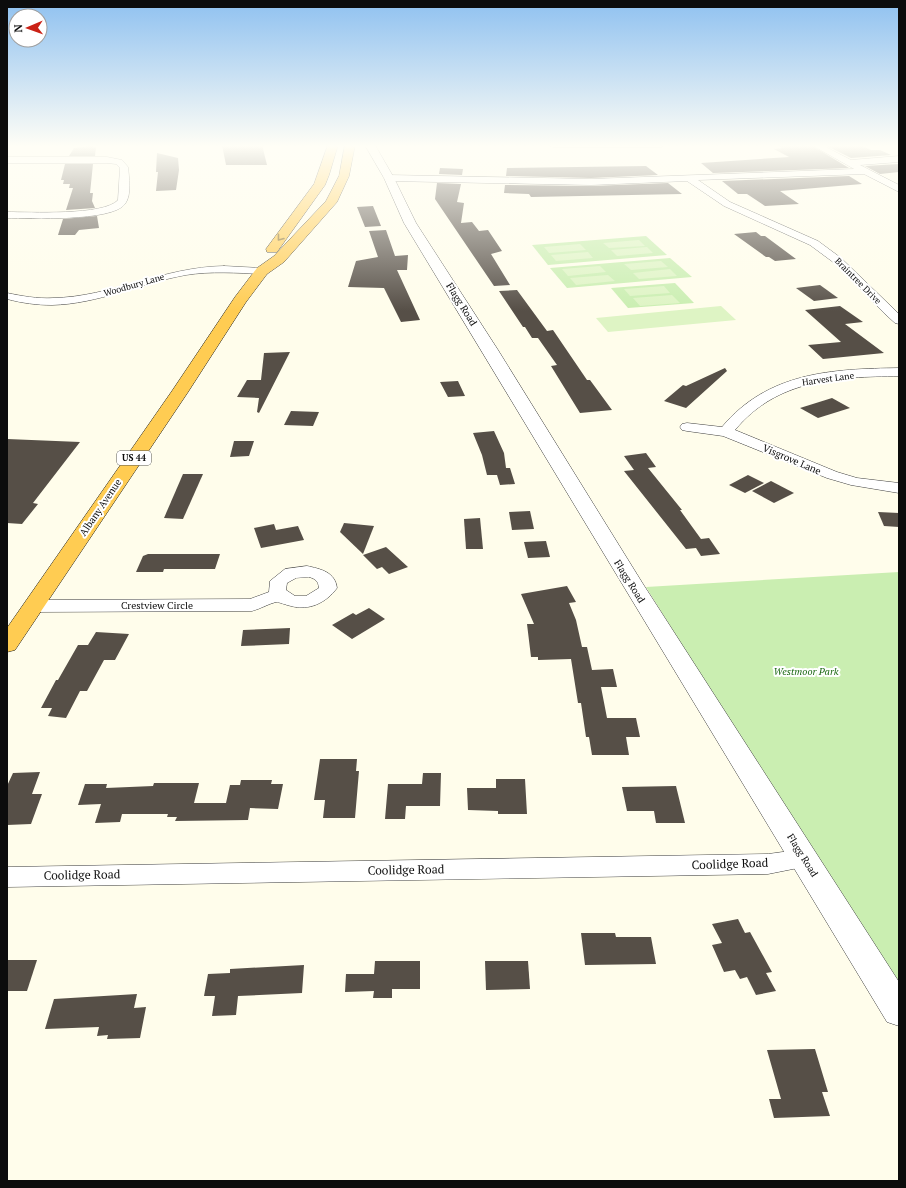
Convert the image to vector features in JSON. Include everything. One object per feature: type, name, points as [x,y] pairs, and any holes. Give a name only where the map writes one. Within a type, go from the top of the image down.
[{"type":"highway","name":"Albany Avenue","points":[[262,271],[264,259],[308,200]]},
{"type":"highway","name":"Albany Avenue","points":[[7,645],[180,392],[240,300],[262,271],[279,259],[331,200]]},
{"type":"street","points":[[7,216],[85,214],[114,208],[123,200]]},
{"type":"street","name":"Flagg Road","points":[[399,200],[410,223],[490,350],[632,584],[805,858],[899,1011]]},
{"type":"street","name":"Braintree Drive","points":[[723,200],[733,207],[792,231],[813,243],[838,261],[888,312],[899,320]]},
{"type":"street","name":"Woodbury Lane","points":[[7,296],[30,301],[79,300],[185,272],[213,269],[262,271]]},
{"type":"street","name":"Harvest Lane","points":[[726,432],[742,413],[764,396],[781,388],[815,379],[899,372]]},
{"type":"street","name":"Visgrove Lane","points":[[687,426],[726,432],[832,475],[856,482],[899,488]]},
{"type":"street","name":"Crestview Circle","points":[[33,606],[252,605],[279,595]]},
{"type":"street","name":"Coolidge Road","points":[[7,877],[760,864],[805,858]]},
{"type":"green space","points":[[646,236],[667,255],[548,265],[532,245]]},
{"type":"green space","points":[[639,240],[645,246],[609,248],[603,243]]},
{"type":"green space","points":[[580,244],[586,250],[549,253],[544,247]]},
{"type":"green space","points":[[647,247],[653,253],[617,256],[611,250]]},
{"type":"green space","points":[[588,252],[593,258],[556,261],[551,255]]},
{"type":"green space","points":[[670,258],[692,277],[567,288],[550,268]]},
{"type":"green space","points":[[661,261],[668,267],[631,270],[624,264]]},
{"type":"green space","points":[[600,266],[606,272],[568,276],[562,269]]},
{"type":"green space","points":[[670,269],[677,276],[639,279],[633,273]]},
{"type":"green space","points":[[608,275],[615,281],[576,285],[570,278]]},
{"type":"green space","points":[[675,283],[694,303],[628,308],[611,288]]},
{"type":"green space","points":[[664,286],[670,293],[630,296],[624,289]]},
{"type":"green space","points":[[672,295],[680,303],[640,306],[633,298]]},
{"type":"green space","points":[[721,306],[736,320],[608,332],[596,318]]},
{"type":"green space","name":"Westmoor Park","points":[[899,572],[899,995],[646,587]]},
{"type":"building","points":[[69,200],[92,200],[95,208],[66,210]]},
{"type":"building","points":[[436,200],[457,200],[457,202],[464,203],[461,223],[472,222],[479,231],[488,230],[502,251],[491,254],[510,285],[494,286]]},
{"type":"building","points":[[757,200],[794,200],[799,204],[765,206]]},
{"type":"building","points":[[373,206],[381,226],[365,227],[357,207]]},
{"type":"building","points":[[97,216],[99,228],[79,230],[75,235],[58,235],[63,219]]},
{"type":"building","points":[[386,230],[395,256],[408,255],[407,270],[397,270],[420,320],[401,322],[384,288],[348,287],[356,261],[378,257],[369,231]]},
{"type":"building","points":[[756,232],[761,236],[765,236],[796,259],[775,261],[769,257],[766,257],[734,234]]},
{"type":"building","points":[[820,285],[838,298],[814,301],[796,288]]},
{"type":"building","points":[[517,290],[547,331],[553,330],[587,380],[590,380],[612,410],[580,413],[551,366],[557,365],[538,338],[532,338],[525,327],[523,327],[499,291]]},
{"type":"building","points":[[840,306],[863,322],[845,324],[884,353],[823,359],[808,345],[841,342],[805,310]]},
{"type":"building","points":[[290,352],[259,413],[257,412],[259,398],[237,397],[247,380],[261,380],[264,353]]},
{"type":"building","points":[[725,368],[727,371],[686,408],[664,401],[683,385],[686,386]]},
{"type":"building","points":[[458,381],[465,396],[448,397],[440,382]]},
{"type":"building","points":[[832,398],[850,408],[818,418],[800,408]]},
{"type":"building","points":[[291,411],[319,412],[313,426],[284,425]]},
{"type":"building","points":[[494,431],[504,453],[506,468],[510,468],[515,484],[500,485],[497,475],[487,475],[482,455],[473,433]]},
{"type":"building","points":[[7,439],[80,442],[33,503],[38,504],[22,524],[7,523]]},
{"type":"building","points":[[234,441],[254,441],[249,456],[230,457]]},
{"type":"building","points":[[646,453],[656,467],[648,468],[682,510],[680,510],[701,539],[709,538],[720,554],[701,556],[696,548],[686,549],[624,471],[634,470],[624,456]]},
{"type":"building","points":[[183,474],[203,474],[183,519],[164,518]]},
{"type":"building","points":[[748,475],[764,483],[745,493],[729,485]]},
{"type":"building","points":[[771,481],[794,493],[774,503],[752,491]]},
{"type":"building","points":[[530,511],[534,529],[512,530],[509,512]]},
{"type":"building","points":[[878,512],[899,513],[899,527],[884,526]]},
{"type":"building","points":[[480,518],[483,549],[466,549],[464,519]]},
{"type":"building","points":[[344,523],[374,526],[363,554],[340,532]]},
{"type":"building","points":[[274,524],[276,530],[298,526],[304,540],[261,548],[254,528]]},
{"type":"building","points":[[546,541],[550,557],[528,558],[524,542]]},
{"type":"building","points":[[386,547],[408,567],[389,574],[382,567],[377,569],[363,555]]},
{"type":"building","points":[[148,554],[220,554],[215,569],[164,569],[163,572],[136,572],[143,556]]},
{"type":"building","points":[[567,586],[576,602],[569,603],[576,620],[582,647],[587,647],[592,670],[613,669],[617,687],[601,687],[607,718],[636,718],[640,737],[626,737],[629,755],[592,755],[589,737],[586,737],[581,703],[578,703],[571,659],[538,660],[538,657],[531,657],[527,624],[534,624],[521,594]]},
{"type":"building","points":[[369,608],[385,619],[352,639],[332,625],[353,613],[356,615]]},
{"type":"building","points":[[290,628],[289,644],[241,646],[243,630]]},
{"type":"building","points":[[96,632],[129,634],[115,660],[104,660],[87,691],[80,691],[66,718],[48,716],[52,708],[41,708],[56,680],[58,680],[78,645],[88,645]]},
{"type":"building","points":[[320,759],[357,759],[356,771],[359,771],[355,818],[323,818],[325,800],[314,800]]},
{"type":"building","points":[[40,772],[32,794],[42,794],[31,824],[7,825],[7,786],[13,773]]},
{"type":"building","points":[[423,773],[441,773],[440,806],[406,806],[405,819],[385,819],[388,784],[422,784]]},
{"type":"building","points":[[496,779],[525,779],[527,814],[498,814],[498,811],[468,810],[467,788],[496,788]]},
{"type":"building","points":[[241,780],[272,780],[271,784],[283,784],[278,809],[250,808],[248,820],[175,821],[177,817],[167,817],[168,814],[122,814],[120,822],[95,823],[101,804],[78,805],[85,784],[107,784],[106,788],[153,786],[154,783],[199,783],[194,803],[226,803],[230,785],[240,785]]},
{"type":"building","points":[[676,786],[685,823],[656,823],[654,811],[627,811],[622,787]]},
{"type":"building","points":[[738,919],[745,933],[750,932],[772,972],[766,973],[776,991],[756,995],[747,977],[740,979],[735,970],[724,972],[712,945],[722,943],[712,924]]},
{"type":"building","points":[[581,933],[615,933],[616,937],[651,937],[656,964],[585,965]]},
{"type":"building","points":[[7,960],[37,960],[27,991],[7,991]]},
{"type":"building","points":[[375,961],[420,961],[420,989],[392,989],[392,998],[373,998],[374,991],[345,992],[346,974],[374,974]]},
{"type":"building","points":[[485,961],[528,961],[530,989],[486,990]]},
{"type":"building","points":[[304,965],[302,993],[238,996],[236,1015],[212,1016],[215,996],[204,996],[208,974],[230,973],[230,969]]},
{"type":"building","points":[[137,994],[134,1008],[146,1007],[140,1038],[107,1039],[108,1035],[97,1036],[99,1027],[45,1029],[54,999]]},
{"type":"building","points":[[815,1049],[828,1092],[822,1092],[830,1116],[774,1118],[769,1099],[781,1099],[767,1050]]}]
